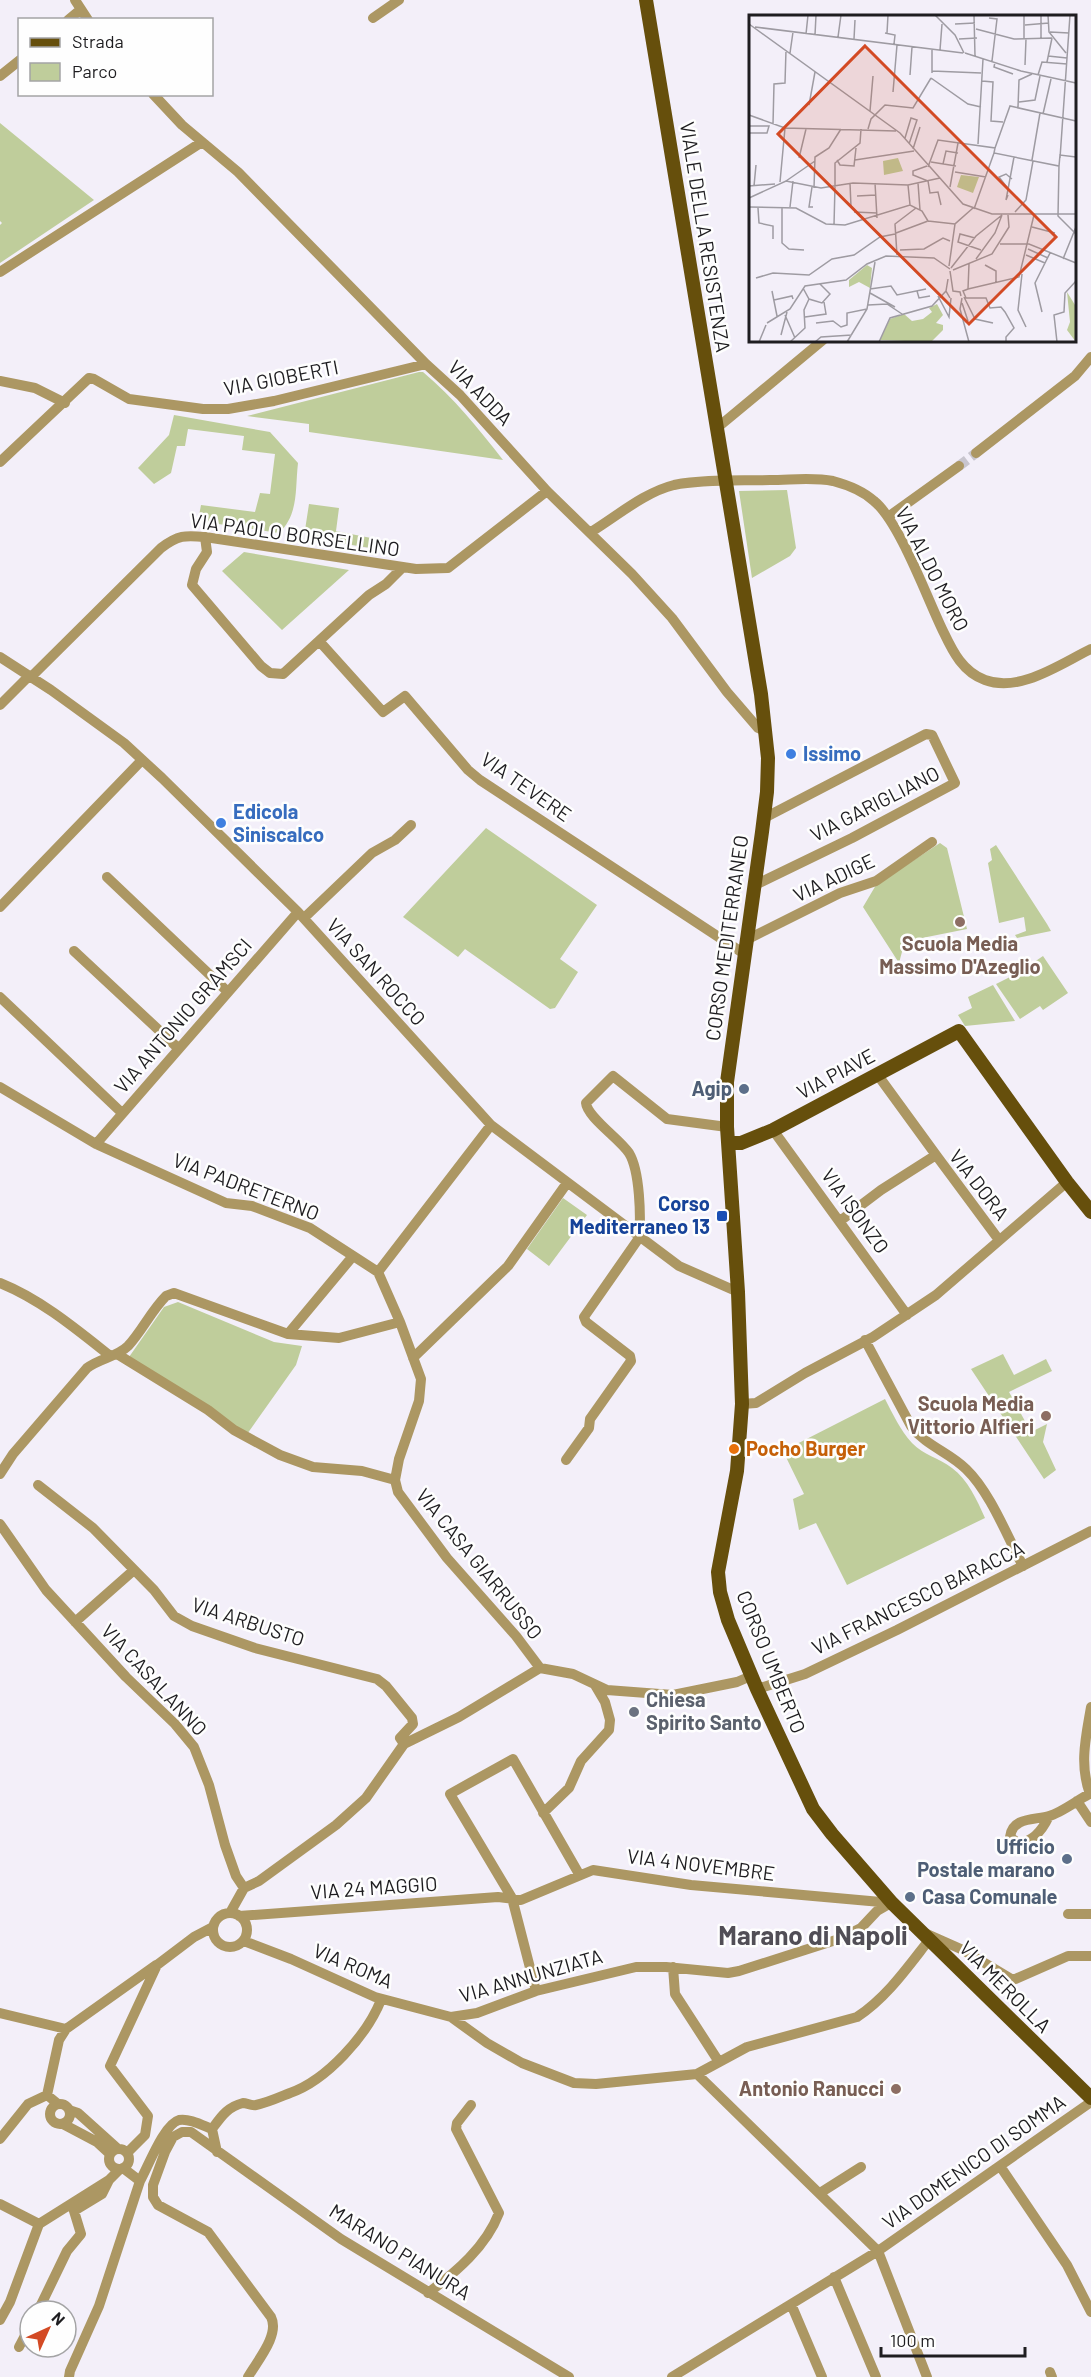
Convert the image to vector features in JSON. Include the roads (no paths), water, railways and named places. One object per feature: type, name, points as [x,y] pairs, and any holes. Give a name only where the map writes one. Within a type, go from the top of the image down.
[{"type":"main road","name":"VIALE DELLA RESISTENZA","points":[[646,0],[726,480]]},
{"type":"main road","name":"CORSO MEDITERRANEO","points":[[726,480],[765,730],[768,779],[727,1082],[742,1404]]},
{"type":"main road","name":"VIA PIAVE","points":[[729,1143],[741,1143],[773,1130],[959,1031],[1066,1182]]},
{"type":"main road","points":[[1066,1182],[1091,1212]]},
{"type":"main road","name":"CORSO UMBERTO","points":[[742,1404],[737,1471],[718,1572],[720,1592],[728,1620],[754,1683],[813,1809],[892,1903]]},
{"type":"main road","name":"VIA MEROLLA","points":[[892,1903],[1091,2100]]},
{"type":"street","points":[[373,18],[399,0]]},
{"type":"street","points":[[69,18],[77,5],[87,18]]},
{"type":"street","points":[[0,76],[18,62]]},
{"type":"street","name":"VIA ADDA","points":[[155,96],[202,142],[238,172],[426,364],[460,395],[548,491],[591,532],[672,618],[733,699],[758,728],[765,730]]},
{"type":"street","points":[[0,272],[202,142]]},
{"type":"street","points":[[717,428],[821,342]]},
{"type":"street","points":[[976,453],[1076,376],[1091,357]]},
{"type":"street","name":"VIA GIOBERTI","points":[[0,462],[89,378],[136,401],[203,409],[228,408],[274,401],[426,364]]},
{"type":"street","points":[[0,381],[35,388],[65,403]]},
{"type":"street","points":[[888,517],[959,466]]},
{"type":"street","name":"VIA ALDO MORO","points":[[591,532],[658,491],[674,485],[726,480],[799,479],[835,482],[860,491],[875,502],[888,517],[954,653],[974,675],[1000,684],[1017,682],[1091,649]]},
{"type":"street","name":"VIA PAOLO BORSELLINO","points":[[0,705],[174,538],[188,535],[403,567],[448,568],[548,491]]},
{"type":"street","points":[[206,537],[207,552],[196,569],[192,585],[261,666],[270,673],[283,674],[403,567]]},
{"type":"street","name":"VIA TEVERE","points":[[320,642],[383,712],[405,696],[468,770],[480,780],[746,955]]},
{"type":"street","name":"VIA SAN ROCCO","points":[[0,657],[124,743],[142,760],[301,915],[491,1125],[679,1266],[738,1292]]},
{"type":"street","name":"VIA GARIGLIANO","points":[[755,885],[852,838],[956,783],[932,735],[926,734],[764,818]]},
{"type":"street","points":[[0,907],[142,760]]},
{"type":"street","name":"VIA ANTONIO GRAMSCI","points":[[96,1144],[227,991],[301,915],[372,853],[394,840],[411,825]]},
{"type":"street","name":"VIA ADIGE","points":[[748,939],[840,893],[876,881],[932,842]]},
{"type":"street","points":[[106,877],[227,991]]},
{"type":"street","points":[[74,951],[178,1048]]},
{"type":"street","points":[[0,997],[122,1113]]},
{"type":"street","points":[[877,1074],[936,1155]]},
{"type":"street","points":[[566,1460],[589,1428],[590,1419],[630,1361],[630,1356],[586,1322],[584,1317],[639,1238],[639,1206],[630,1156],[588,1110],[586,1103],[613,1076],[667,1119],[728,1127]]},
{"type":"street","name":"VIA PADRETERNO","points":[[0,1087],[96,1144],[226,1203],[252,1206],[310,1228],[378,1272]]},
{"type":"street","points":[[0,1283],[16,1289],[113,1355],[208,1410],[234,1430],[280,1455],[313,1467],[362,1471],[395,1480],[399,1459],[419,1401],[421,1379],[378,1272],[491,1125]]},
{"type":"street","name":"VIA ISONZO","points":[[773,1130],[907,1315]]},
{"type":"street","name":"VIA DORA","points":[[840,1221],[936,1155],[999,1240]]},
{"type":"street","points":[[742,1404],[756,1403],[907,1315],[936,1295],[1066,1182]]},
{"type":"street","points":[[413,1358],[508,1266],[567,1183]]},
{"type":"street","points":[[288,1334],[353,1256]]},
{"type":"street","points":[[0,1474],[13,1454],[87,1368],[128,1346],[166,1296],[174,1293],[288,1334],[339,1338],[400,1322]]},
{"type":"street","points":[[865,1340],[911,1426],[920,1438],[964,1467],[976,1480],[1023,1566]]},
{"type":"street","name":"VIA CASA GIARRUSSO","points":[[395,1480],[398,1492],[447,1558],[516,1636],[540,1668]]},
{"type":"street","name":"VIA ARBUSTO","points":[[38,1485],[93,1528],[154,1590],[174,1616],[192,1626],[255,1648],[377,1679],[386,1686],[411,1718],[413,1724],[400,1738],[404,1744]]},
{"type":"street","name":"VIA CASALANNO","points":[[0,1524],[46,1590],[194,1747],[209,1785],[225,1845],[236,1876],[244,1888]]},
{"type":"street","name":"VIA FRANCESCO BARACCA","points":[[540,1668],[573,1674],[607,1690],[673,1695],[737,1682],[754,1683],[805,1674],[1091,1531]]},
{"type":"street","points":[[75,1622],[134,1570]]},
{"type":"street","points":[[235,1914],[244,1888],[259,1881],[344,1819],[366,1798],[404,1744],[459,1717],[540,1668]]},
{"type":"street","points":[[543,1813],[569,1788],[581,1761],[609,1730],[610,1720],[595,1685]]},
{"type":"street","points":[[1048,1816],[1090,1793],[1083,1768],[1083,1748],[1091,1707]]},
{"type":"street","points":[[536,1991],[512,1899],[450,1794],[513,1759],[579,1874]]},
{"type":"street","points":[[1077,1801],[1091,1822]]},
{"type":"street","name":"VIA 4 NOVEMBRE","points":[[512,1899],[521,1900],[593,1870],[692,1885],[892,1903]]},
{"type":"street","name":"VIA 24 MAGGIO","points":[[235,1914],[498,1897],[512,1899]]},
{"type":"street","name":"VIA ANNUNZIATA","points":[[451,2017],[477,2013],[536,1991],[636,1967],[673,1967],[728,1973],[739,1971],[838,1939],[861,1928],[877,1911],[892,1903]]},
{"type":"street","points":[[47,2095],[57,2047],[66,2029],[194,1937],[213,1927],[219,1917],[235,1914]]},
{"type":"street","points":[[213,1927],[214,1938],[223,1946],[234,1947],[244,1941],[246,1936],[246,1925],[235,1914]]},
{"type":"street","points":[[1068,1914],[1091,1914]]},
{"type":"street","points":[[451,2017],[487,2043],[522,2063],[574,2083],[597,2084],[697,2074],[747,2047],[857,2017],[905,1973],[925,1935],[963,1950],[1013,1980],[1068,1956],[1091,1956]]},
{"type":"street","name":"VIA ROMA","points":[[244,1941],[291,1959],[381,2000],[451,2017]]},
{"type":"street","points":[[140,2181],[111,2165],[109,2161],[118,2152],[141,2141],[145,2135],[148,2116],[110,2066],[157,1965]]},
{"type":"street","points":[[673,1967],[675,1994],[719,2062]]},
{"type":"street","points":[[217,2152],[212,2129],[227,2109],[245,2103],[254,2106],[293,2092],[315,2080],[361,2036],[374,2017],[381,2000]]},
{"type":"street","points":[[0,2013],[66,2029]]},
{"type":"street","points":[[697,2074],[878,2251],[927,2377]]},
{"type":"street","points":[[0,2320],[10,2302],[39,2224],[110,2180],[129,2162],[87,2120],[64,2105],[58,2104],[47,2095]]},
{"type":"street","points":[[0,2139],[28,2104],[47,2095]]},
{"type":"street","name":"VIA DOMENICO DI SOMMA","points":[[878,2251],[1091,2100]]},
{"type":"street","points":[[58,2104],[51,2109],[50,2116],[54,2122],[63,2124],[118,2152]]},
{"type":"street","points":[[428,2293],[468,2259],[483,2242],[499,2213],[456,2129],[457,2123],[471,2105]]},
{"type":"street","points":[[63,2124],[70,2116],[69,2110]]},
{"type":"street","points":[[69,2377],[99,2306],[140,2181],[171,2124],[179,2120],[186,2120],[212,2129]]},
{"type":"street","name":"MARANO PIANURA","points":[[248,2377],[272,2334],[275,2325],[271,2316],[208,2232],[159,2205],[153,2197],[153,2185],[165,2152],[173,2137],[182,2132],[190,2132],[341,2239],[569,2377]]},
{"type":"street","points":[[1000,2166],[1067,2265],[1091,2312]]},
{"type":"street","points":[[820,2193],[861,2167]]},
{"type":"street","points":[[44,2299],[67,2251],[81,2234],[74,2211],[102,2194],[110,2180]]},
{"type":"street","points":[[0,2204],[39,2224]]},
{"type":"street","points":[[672,2377],[878,2251]]},
{"type":"street","points":[[834,2277],[876,2377]]},
{"type":"street","points":[[791,2304],[822,2377]]},
{"type":"tunnel","points":[[959,466],[976,453]]},
{"type":"place","name":"Issimo","points":[[791,754]]},
{"type":"place","name":"Edicola Siniscalco","points":[[221,823]]},
{"type":"place","name":"Scuola Media Massimo D'Azeglio","points":[[960,922]]},
{"type":"place","name":"Agip","points":[[744,1089]]},
{"type":"place","name":"Corso Mediterraneo 13","points":[[722,1216]]},
{"type":"place","name":"Scuola Media Vittorio Alfieri","points":[[1046,1416]]},
{"type":"place","name":"Pocho Burger","points":[[734,1449]]},
{"type":"place","name":"Chiesa Spirito Santo","points":[[634,1712]]},
{"type":"place","name":"Ufficio Postale marano","points":[[1067,1859]]},
{"type":"place","name":"Casa Comunale","points":[[910,1897]]},
{"type":"place","name":"Antonio Ranucci","points":[[896,2089]]},
{"type":"district","name":"Marano di Napoli","points":[[813,1936]]}]
